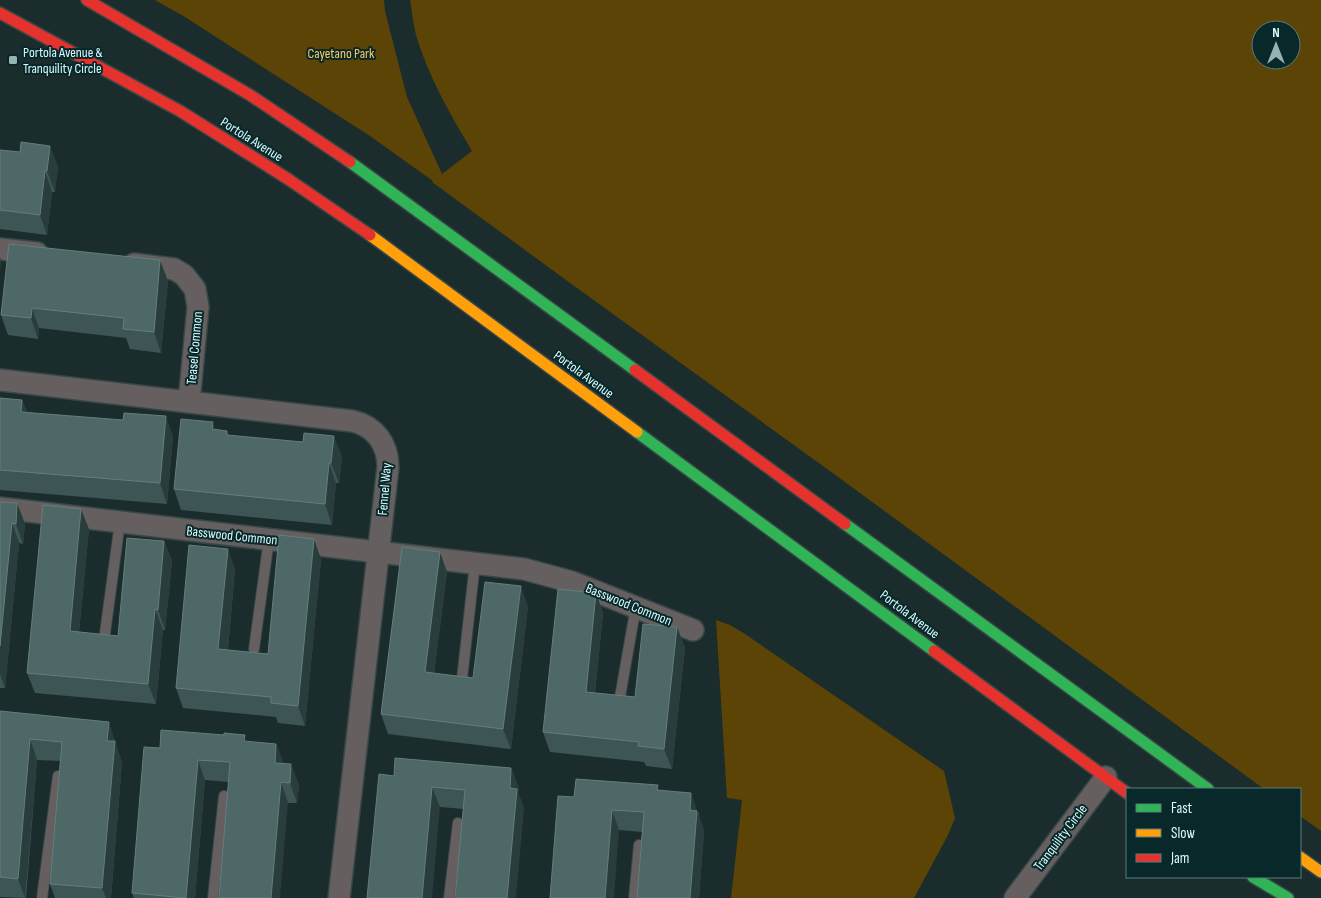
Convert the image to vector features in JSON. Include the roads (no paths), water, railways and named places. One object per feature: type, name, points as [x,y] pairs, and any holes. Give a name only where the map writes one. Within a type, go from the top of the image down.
[{"type":"main road","points":[[87,0],[250,95],[330,148],[446,230],[1207,788]]},
{"type":"main road","name":"Portola Avenue","points":[[0,13],[180,111],[288,179],[370,235],[1126,792]]},
{"type":"main road","points":[[1301,858],[1321,872]]},
{"type":"main road","points":[[1255,878],[1288,898]]},
{"type":"street","points":[[0,249],[52,255]]},
{"type":"street","name":"Teasel Common","points":[[118,262],[174,269],[184,275],[195,289],[198,307],[189,402]]},
{"type":"street","name":"Fennel Way","points":[[0,380],[352,420],[372,429],[384,446],[388,460],[339,898]]},
{"type":"street","name":"Basswood Common","points":[[0,508],[524,569],[572,582],[693,630]]},
{"type":"street","name":"Tranquility Circle","points":[[1015,898],[1106,777]]},
{"type":"lane","points":[[105,633],[120,522]]},
{"type":"lane","points":[[254,649],[269,539]]},
{"type":"lane","points":[[462,679],[474,563]]},
{"type":"lane","points":[[620,697],[636,606]]},
{"type":"lane","points":[[42,898],[58,776]]},
{"type":"lane","points":[[213,898],[224,796]]},
{"type":"lane","points":[[450,898],[458,823]]},
{"type":"lane","points":[[634,898],[639,845]]},
{"type":"place","name":"Portola Avenue & Tranquility Circle","points":[[13,60]]},
{"type":"park label","name":"Cayetano Park","points":[[341,53]]}]
